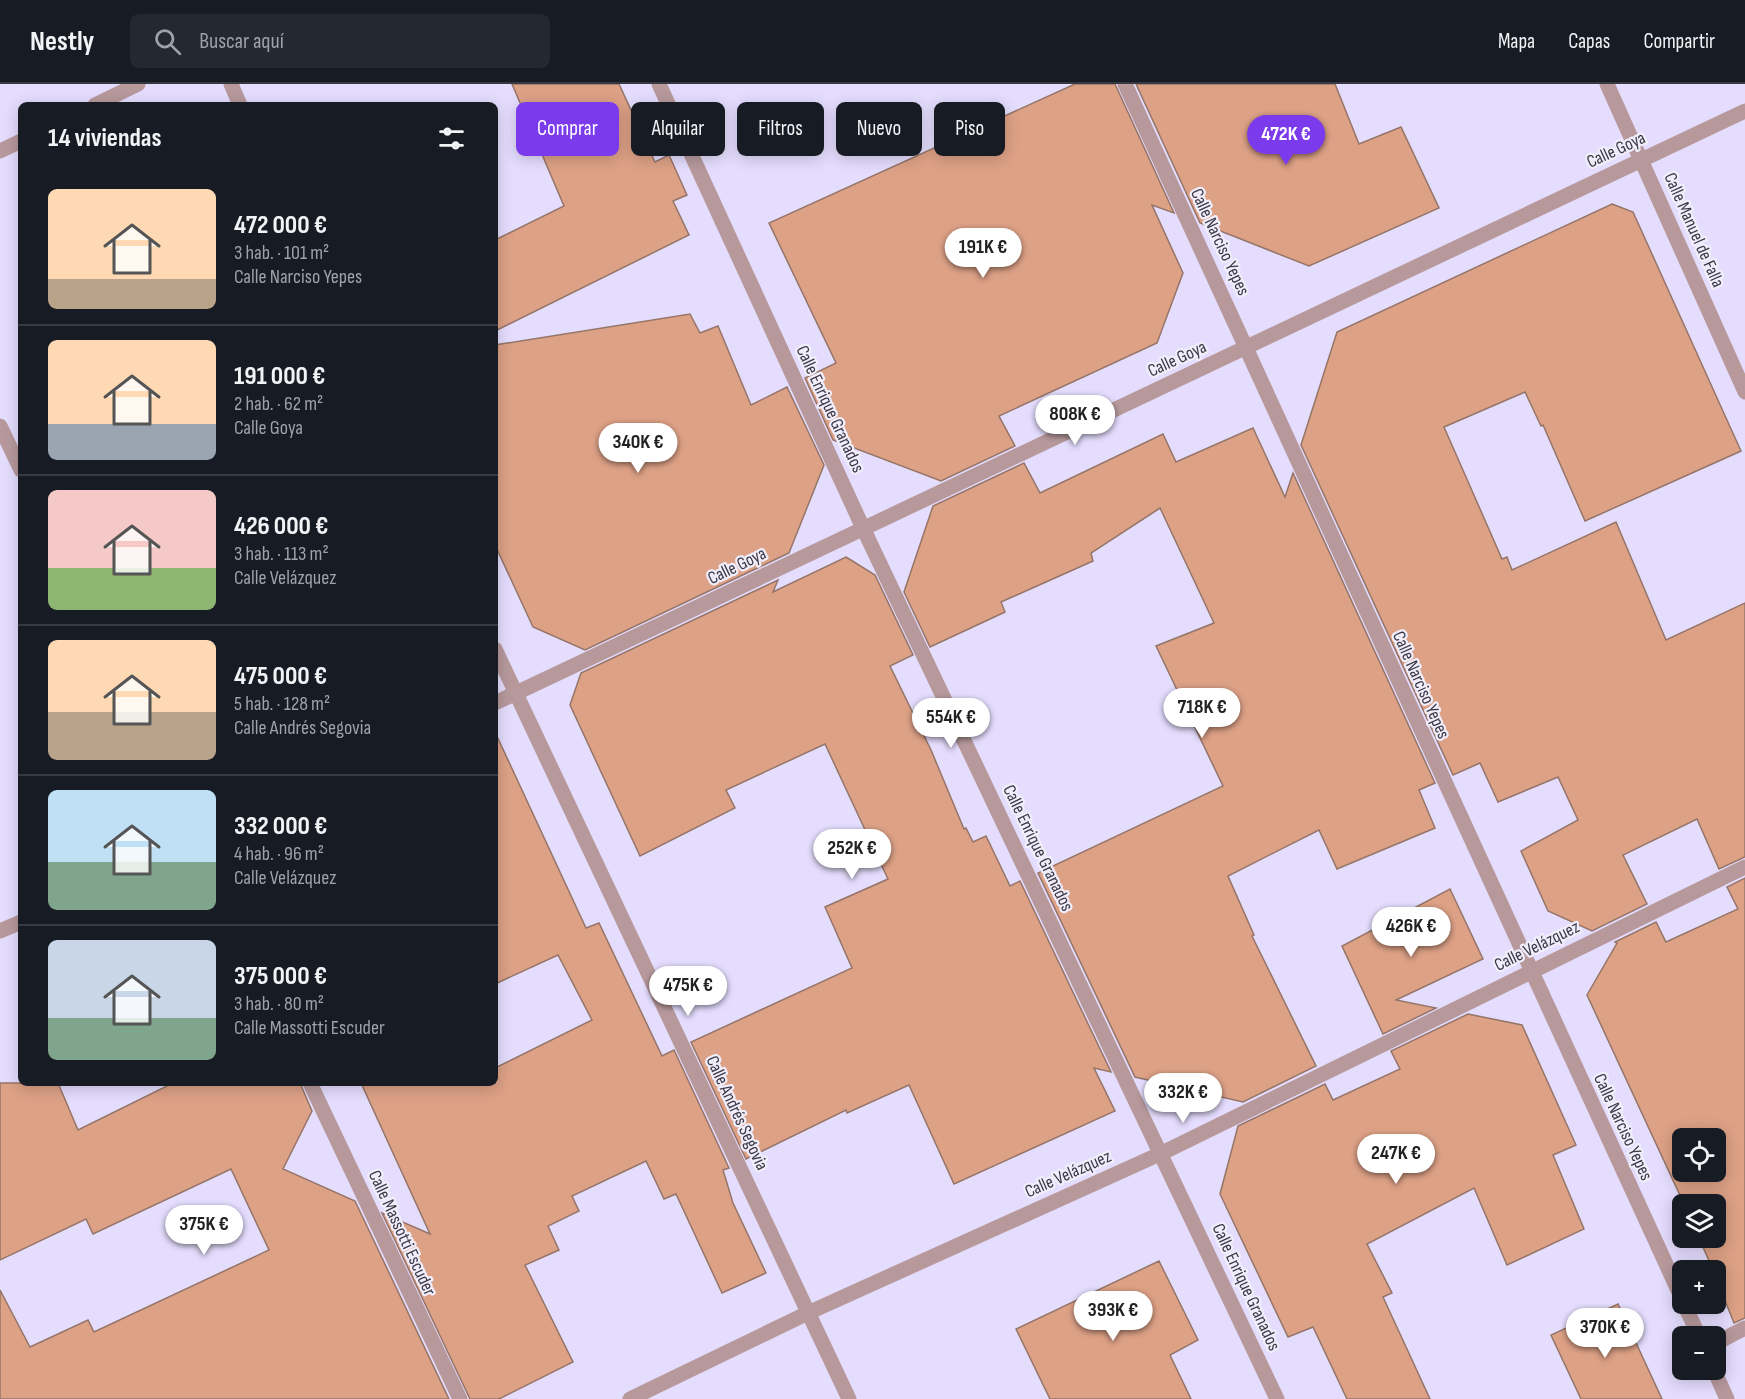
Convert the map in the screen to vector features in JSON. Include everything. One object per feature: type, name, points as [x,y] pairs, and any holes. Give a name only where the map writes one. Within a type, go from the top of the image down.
[{"type":"street","points":[[101,102],[138,84]]},
{"type":"street","points":[[231,84],[239,102]]},
{"type":"street","name":"Calle Enrique Granados","points":[[659,84],[863,528],[1277,1399]]},
{"type":"street","name":"Calle Narciso Yepes","points":[[1125,84],[1529,970],[1672,1276]]},
{"type":"street","name":"Calle Manuel de Falla","points":[[1606,84],[1745,392]]},
{"type":"street","name":"Calle Goya","points":[[498,702],[1745,111]]},
{"type":"street","points":[[0,151],[18,142]]},
{"type":"street","points":[[0,426],[18,465]]},
{"type":"street","name":"Calle Andrés Segovia","points":[[498,655],[810,1312],[849,1399]]},
{"type":"street","name":"Calle Velázquez","points":[[630,1399],[810,1312],[1162,1153],[1529,970],[1745,867]]},
{"type":"street","points":[[0,931],[18,923]]},
{"type":"street","name":"Calle Massotti Escuder","points":[[310,1086],[460,1399]]},
{"type":"street","points":[[1726,1338],[1745,1328]]},
{"type":"street","points":[[1718,1380],[1727,1399]]},
{"type":"building","points":[[512,84],[619,84],[631,110],[631,156],[652,156],[655,162],[669,156],[687,195],[673,201],[689,235],[498,330],[498,239],[564,206],[543,156],[619,156],[619,102],[520,102]]},
{"type":"building","points":[[1075,84],[1115,84],[1174,213],[1152,205],[1183,273],[1157,343],[999,416],[1015,446],[941,481],[833,440],[805,378],[836,363],[769,223],[916,156],[922,156],[922,154],[934,148],[934,156],[1005,156],[1005,116]]},
{"type":"building","points":[[1136,84],[1335,84],[1359,144],[1401,127],[1439,208],[1309,266],[1200,223]]},
{"type":"building","points":[[1612,204],[1633,212],[1741,451],[1585,521],[1543,425],[1541,426],[1525,392],[1444,427],[1502,559],[1507,557],[1512,570],[1616,522],[1666,640],[1745,603],[1745,857],[1719,869],[1697,819],[1623,855],[1647,904],[1592,931],[1548,911],[1521,851],[1578,820],[1558,777],[1498,802],[1480,763],[1453,775],[1301,445],[1337,332]]},
{"type":"building","points":[[690,314],[700,333],[718,326],[751,405],[787,387],[824,465],[789,553],[585,650],[533,627],[498,551],[498,345]]},
{"type":"building","points":[[1253,428],[1285,497],[1293,473],[1435,783],[1419,790],[1435,828],[1337,869],[1319,830],[1228,876],[1254,935],[1252,936],[1316,1066],[1243,1102],[1135,1077],[1038,873],[1223,786],[1156,646],[1214,623],[1160,508],[1091,553],[1093,561],[1001,602],[1005,612],[930,647],[904,592],[933,506],[1024,463],[1040,493],[1163,434],[1176,462]]},
{"type":"building","points":[[846,557],[875,575],[913,655],[890,666],[931,750],[964,829],[966,828],[973,842],[986,836],[1010,886],[1020,881],[1111,1072],[1094,1068],[1115,1111],[954,1184],[909,1085],[847,1113],[846,1110],[746,1159],[691,1042],[852,968],[825,907],[888,879],[825,744],[726,790],[735,808],[640,856],[570,705],[581,673],[778,580],[773,592]]},
{"type":"building","points":[[498,738],[586,928],[599,923],[662,1056],[674,1050],[729,1168],[723,1170],[733,1203],[766,1273],[722,1293],[676,1194],[664,1199],[646,1161],[572,1196],[579,1211],[548,1226],[559,1250],[525,1265],[573,1362],[499,1399],[470,1399],[382,1213],[430,1234],[362,1086],[498,1086],[498,1067],[592,1020],[558,955],[498,983]]},
{"type":"building","points":[[1745,878],[1745,1318],[1734,1323],[1726,1303],[1726,1260],[1709,1260],[1703,1248],[1726,1248],[1726,1194],[1679,1194],[1674,1182],[1726,1182],[1726,1128],[1672,1128],[1672,1178],[1587,995],[1617,943],[1615,942],[1656,922],[1666,942],[1738,909],[1727,887]]},
{"type":"building","points":[[1450,889],[1483,959],[1396,1000],[1436,1008],[1383,1034],[1342,946]]},
{"type":"building","points":[[1468,1014],[1522,1025],[1576,1145],[1553,1155],[1584,1229],[1507,1265],[1474,1188],[1367,1244],[1392,1293],[1383,1297],[1430,1399],[1347,1399],[1313,1327],[1288,1337],[1220,1194],[1238,1126],[1325,1084],[1333,1100],[1400,1069],[1391,1051]]},
{"type":"building","points":[[0,1083],[18,1083],[18,1086],[59,1086],[78,1130],[167,1086],[301,1086],[312,1111],[283,1169],[355,1201],[449,1399],[0,1399],[0,1290],[30,1347],[88,1320],[94,1332],[269,1250],[231,1169],[93,1234],[86,1219],[0,1260]]},
{"type":"building","points":[[1159,1261],[1198,1340],[1170,1355],[1191,1399],[1050,1399],[1016,1329]]},
{"type":"building","points":[[1618,1304],[1662,1399],[1581,1399],[1551,1335]]}]
